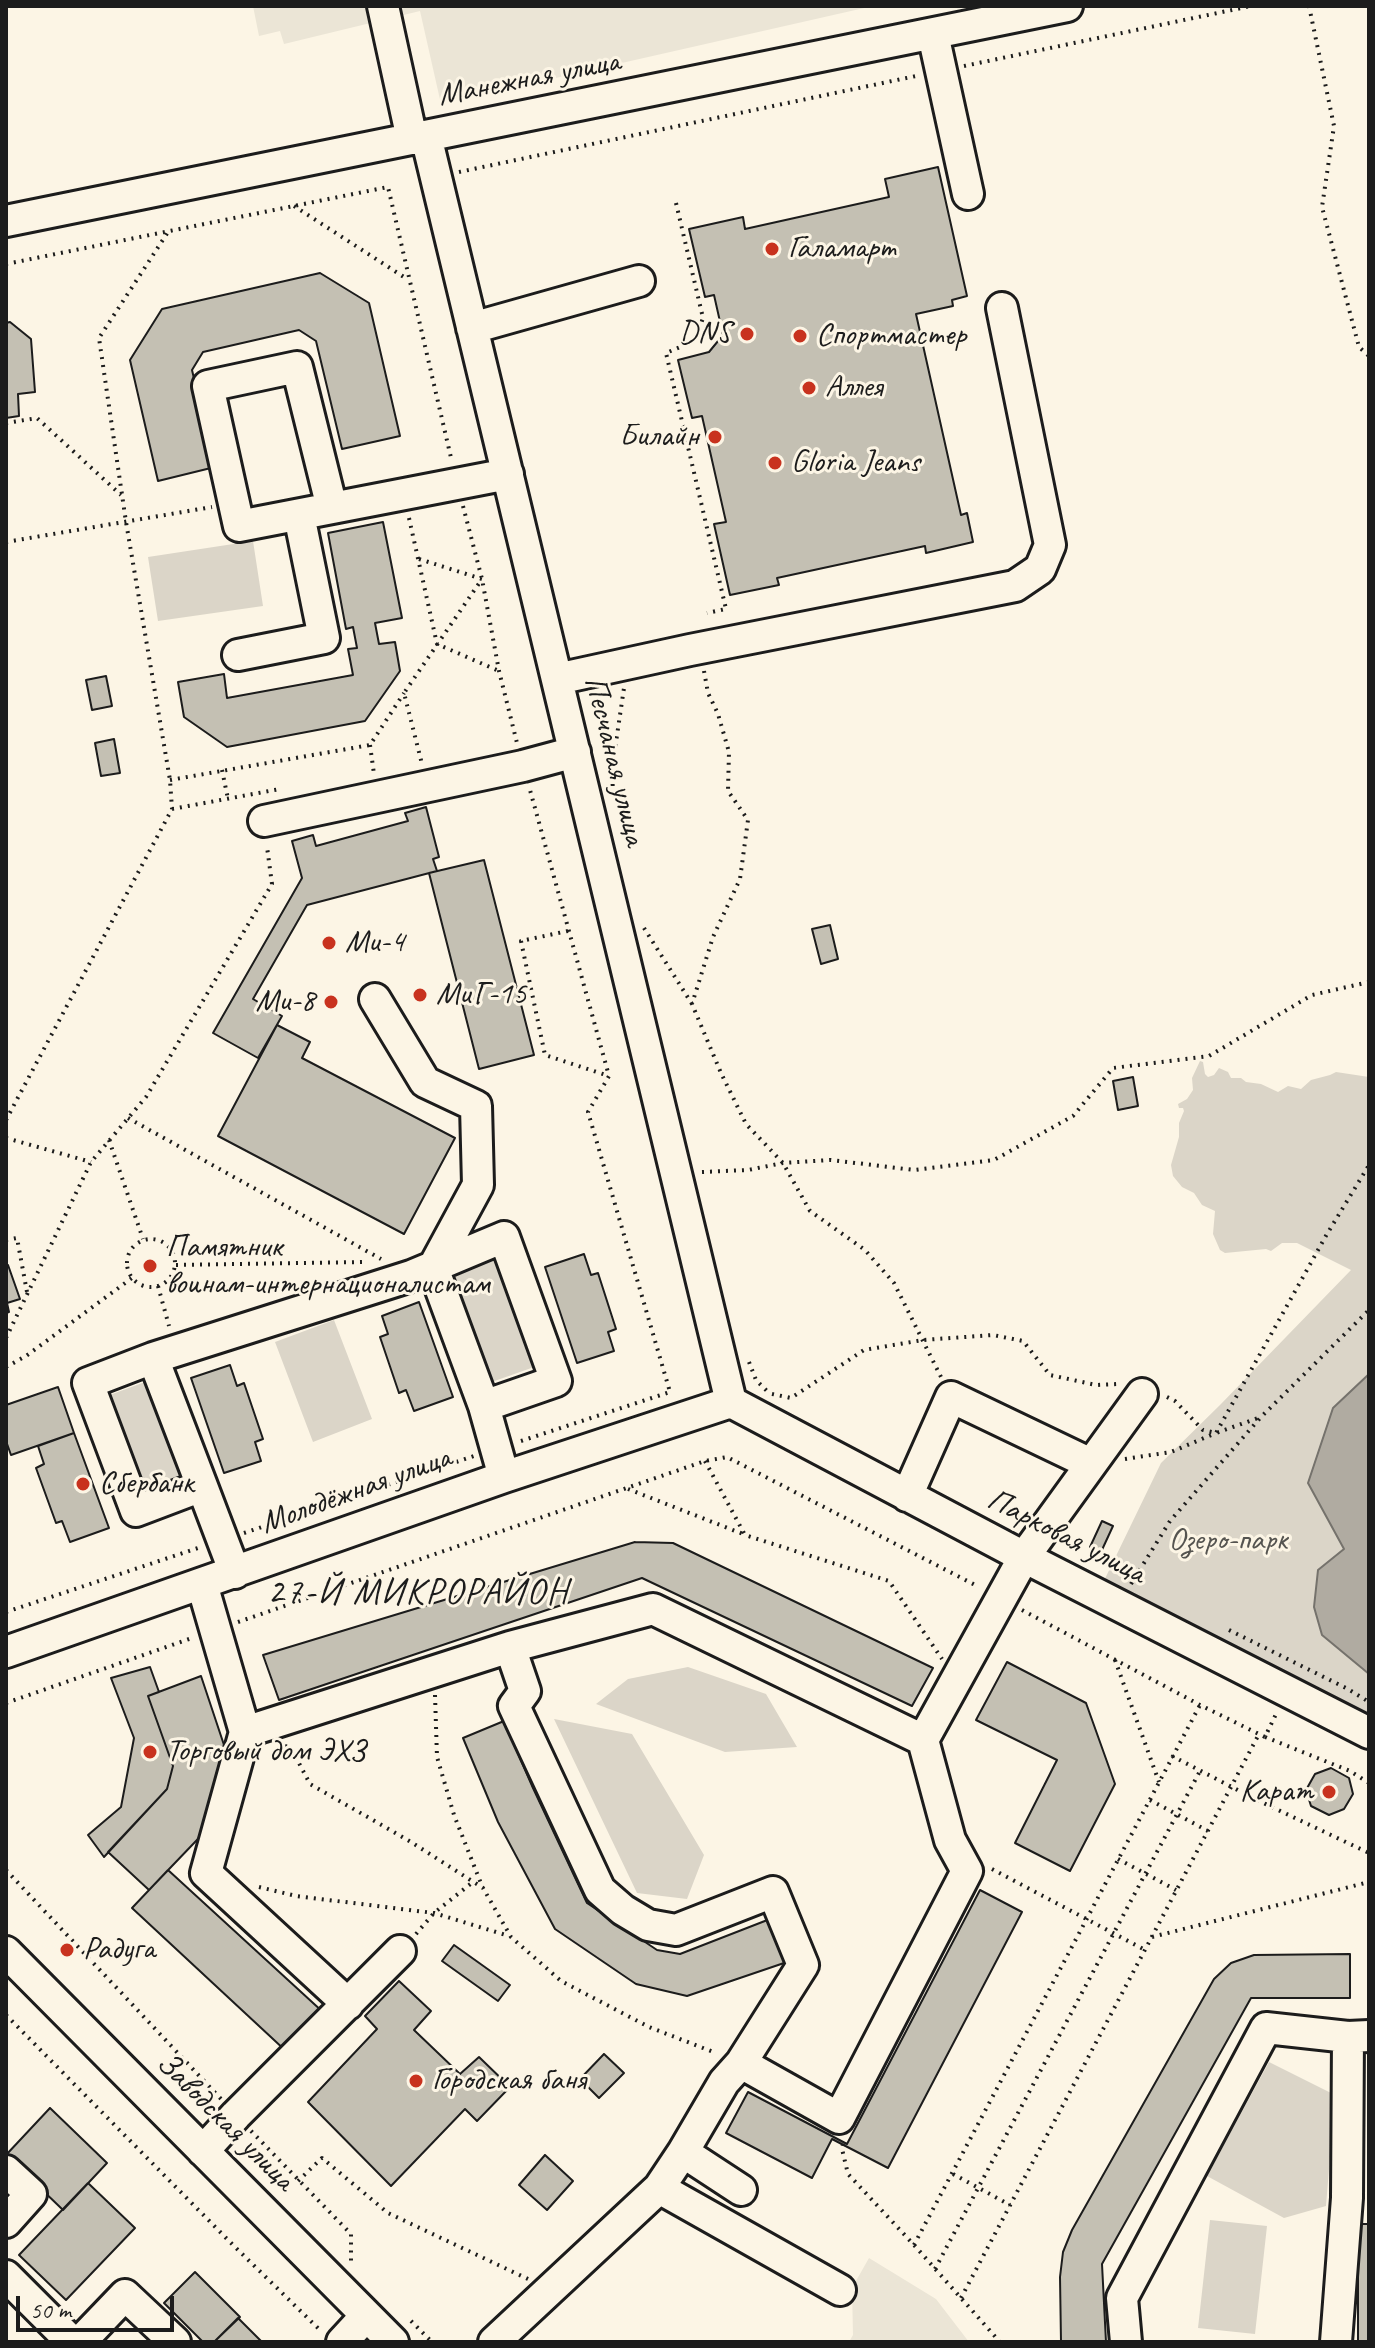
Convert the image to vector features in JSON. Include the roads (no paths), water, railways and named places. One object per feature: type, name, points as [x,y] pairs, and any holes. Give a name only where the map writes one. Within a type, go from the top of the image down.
[{"type":"street","name":"Песчаная улица","points":[[383,6],[472,328],[729,1394]]},
{"type":"street","name":"Манежная улица","points":[[6,221],[933,34],[1004,12],[1067,6]]},
{"type":"street","points":[[933,34],[968,194]]},
{"type":"street","points":[[472,328],[639,281]]},
{"type":"street","points":[[557,679],[1015,586],[1040,569],[1050,545],[1002,308]]},
{"type":"street","points":[[332,508],[297,367],[208,386],[239,526],[508,474]]},
{"type":"street","points":[[238,655],[324,638],[299,515]]},
{"type":"street","points":[[264,821],[523,766],[575,752]]},
{"type":"street","points":[[375,999],[425,1082],[476,1106],[478,1185],[433,1268],[484,1406],[500,1463]]},
{"type":"street","points":[[202,1486],[136,1511],[88,1383],[164,1354],[433,1268],[504,1237],[556,1381],[484,1406]]},
{"type":"street","points":[[164,1354],[202,1486],[235,1573]]},
{"type":"street","points":[[741,2063],[839,2118],[967,1871],[950,1840],[923,1740],[1024,1557],[1144,1391]]},
{"type":"street","name":"Молодёжная улица","points":[[6,1652],[235,1573],[500,1463],[729,1394]]},
{"type":"street","name":"Парковая улица","points":[[729,1394],[907,1496],[1369,1733]]},
{"type":"street","points":[[907,1496],[951,1397],[1091,1464]]},
{"type":"street","points":[[202,1584],[245,1732],[206,1873],[348,2004]]},
{"type":"street","points":[[245,1732],[432,1670],[653,1609],[923,1740]]},
{"type":"street","points":[[494,2342],[659,2188],[724,2082],[741,2063],[803,1965],[773,1892],[676,1930],[648,1925],[623,1910],[600,1890],[514,1706],[525,1691],[510,1647]]},
{"type":"street","points":[[203,2151],[400,1951]]},
{"type":"street","name":"Заводская улица","points":[[6,1952],[393,2342]]},
{"type":"street","points":[[1126,2342],[1122,2298],[1266,2028],[1358,2037],[1336,2342]]},
{"type":"street","points":[[683,2152],[741,2190]]},
{"type":"street","points":[[6,2171],[31,2194],[6,2222]]},
{"type":"street","points":[[659,2188],[840,2290]]},
{"type":"street","points":[[6,2276],[72,2342]]},
{"type":"street","points":[[80,2342],[125,2295],[175,2342]]},
{"type":"street","points":[[332,2337],[366,2316]]},
{"type":"place","name":"Галамарт","points":[[772,249]]},
{"type":"place","name":"DNS","points":[[747,334]]},
{"type":"place","name":"Спортмастер","points":[[800,336]]},
{"type":"place","name":"Аллея","points":[[809,388]]},
{"type":"place","name":"Билайн","points":[[715,437]]},
{"type":"place","name":"Gloria Jeans","points":[[775,463]]},
{"type":"place","name":"Ми-4","points":[[329,943]]},
{"type":"place","name":"МиГ-15","points":[[420,995]]},
{"type":"place","name":"Ми-8","points":[[331,1002]]},
{"type":"place","name":"Памятник воинам-интернационалистам","points":[[150,1266]]},
{"type":"place","name":"Сбербанк","points":[[83,1484]]},
{"type":"place","name":"Торговый дом ЭХЗ","points":[[150,1752]]},
{"type":"place","name":"Карат","points":[[1329,1792]]},
{"type":"place","name":"Радуга","points":[[67,1950]]},
{"type":"place","name":"Городская баня","points":[[416,2081]]},
{"type":"district","name":"27-Й МИКРОРАЙОН","points":[[418,1594]]},
{"type":"park label","name":"Озеро-парк","points":[[1228,1541]]}]
